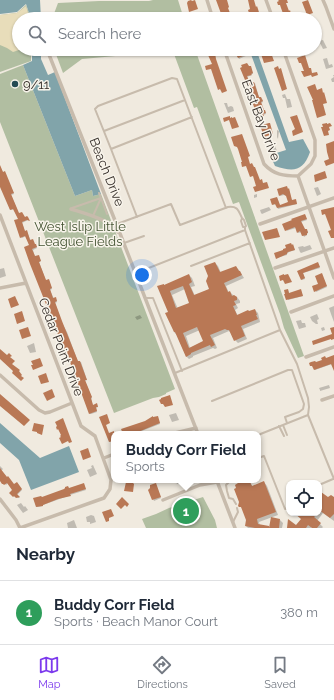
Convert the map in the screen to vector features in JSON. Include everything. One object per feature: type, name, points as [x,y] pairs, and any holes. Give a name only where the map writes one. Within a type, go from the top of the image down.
[{"type":"street","points":[[206,0],[210,12]]},
{"type":"street","points":[[266,0],[270,12]]},
{"type":"street","points":[[323,0],[334,29]]},
{"type":"street","name":"Beach Drive","points":[[50,56],[197,431]]},
{"type":"street","name":"East Bay Drive","points":[[226,56],[264,164],[278,174],[298,176]]},
{"type":"street","points":[[285,56],[315,140],[315,156],[311,164],[298,176],[334,278]]},
{"type":"street","points":[[260,224],[334,198]]},
{"type":"street","points":[[71,209],[115,225]]},
{"type":"street","name":"Cedar Point Drive","points":[[0,215],[81,426],[95,436],[111,480],[110,489],[104,498],[20,528]]},
{"type":"street","points":[[275,268],[334,248]]},
{"type":"street","points":[[0,288],[26,283]]},
{"type":"street","points":[[291,312],[334,296]]},
{"type":"street","points":[[306,357],[334,347]]},
{"type":"street","points":[[0,375],[39,410],[50,412],[72,403]]},
{"type":"street","points":[[322,400],[334,396]]},
{"type":"street","points":[[184,431],[196,428]]},
{"type":"street","points":[[104,458],[111,455]]},
{"type":"street","points":[[163,500],[208,483]]},
{"type":"street","points":[[218,483],[235,528]]},
{"type":"street","points":[[0,499],[16,520],[20,528]]},
{"type":"lane","points":[[136,217],[95,110],[98,106],[172,78],[177,79],[226,208]]},
{"type":"lane","points":[[104,131],[185,100]]},
{"type":"lane","points":[[111,149],[192,117]]},
{"type":"lane","points":[[99,193],[107,214]]},
{"type":"lane","points":[[71,209],[101,198]]},
{"type":"lane","points":[[93,216],[101,198]]},
{"type":"lane","points":[[115,225],[171,204],[180,225],[226,208],[236,208],[244,220],[246,226],[245,229],[280,330],[297,364],[308,398],[308,415],[334,479],[322,484]]},
{"type":"lane","points":[[136,273],[245,229]]},
{"type":"lane","points":[[124,243],[144,236]]},
{"type":"lane","points":[[191,266],[250,243]]},
{"type":"lane","points":[[146,298],[153,298],[182,371]]},
{"type":"lane","points":[[175,374],[280,330]]},
{"type":"lane","points":[[212,400],[288,370],[292,370],[304,404],[303,409],[299,412],[285,417],[287,423]]},
{"type":"lane","points":[[261,434],[308,415]]},
{"type":"lane","points":[[279,426],[286,435],[283,425]]},
{"type":"lane","points":[[261,457],[264,456],[286,509]]},
{"type":"lane","points":[[228,483],[226,485],[229,498],[233,499],[236,504]]},
{"type":"lane","points":[[233,522],[238,512],[237,508]]},
{"type":"green space","points":[[178,0],[182,12],[55,12],[58,3]]},
{"type":"green space","points":[[26,5],[28,12],[18,12]]},
{"type":"green space","points":[[12,14],[12,56],[31,56],[31,61],[0,72],[0,15]]},
{"type":"green space","points":[[57,56],[116,56],[82,59],[63,73]]},
{"type":"green space","points":[[175,56],[197,56],[304,356],[298,358],[284,328],[239,202],[233,204],[197,107],[194,108]]},
{"type":"green space","name":"West Islip Little League Fields","points":[[23,65],[75,196],[92,190],[93,196],[101,194],[175,389],[159,397],[114,413],[0,122],[0,74]]},
{"type":"green space","points":[[203,497],[215,520],[217,528],[146,528],[142,519]]},
{"type":"sand","points":[[26,6],[28,12],[18,12]]},
{"type":"sand","points":[[12,14],[12,51],[0,45],[0,15]]},
{"type":"water","points":[[0,0],[40,0],[41,12],[29,12],[26,4],[17,12],[0,14]]},
{"type":"water","points":[[32,56],[41,56],[48,75],[55,72],[101,194],[93,196],[92,190],[75,196],[23,65],[32,61]]},
{"type":"water","points":[[252,56],[258,56],[289,142],[303,139],[310,152],[301,167],[297,169],[287,169],[275,166],[270,155],[286,150]]},
{"type":"water","points":[[0,423],[40,458],[69,446],[79,472],[31,490],[19,460],[0,443]]},
{"type":"building","points":[[191,0],[195,0],[198,9],[189,12],[187,3]]},
{"type":"building","points":[[216,0],[227,0],[230,12],[220,12]]},
{"type":"building","points":[[248,0],[254,0],[259,12],[249,12],[248,10],[250,9]]},
{"type":"building","points":[[278,0],[287,0],[288,3],[286,3],[290,12],[282,12],[277,2],[279,1]]},
{"type":"building","points":[[308,0],[313,12],[306,12],[302,2]]},
{"type":"building","points":[[208,56],[216,56],[227,91],[222,93],[220,89],[218,90],[211,69],[206,70],[205,66],[212,64]]},
{"type":"building","points":[[262,56],[272,56],[274,61],[264,63]]},
{"type":"building","points":[[305,56],[312,73],[317,72],[318,75],[304,77],[301,71],[304,71],[297,58]]},
{"type":"building","points":[[247,63],[251,66],[253,73],[251,74],[252,75],[247,76],[250,83],[254,82],[259,97],[261,97],[263,101],[261,102],[266,113],[262,116],[264,120],[259,122],[240,68],[242,67],[241,65]]},
{"type":"building","points":[[278,66],[279,69],[281,68],[287,89],[282,91],[274,68]]},
{"type":"building","points":[[315,84],[317,90],[322,88],[327,103],[323,104],[326,115],[317,118],[313,100],[307,87]]},
{"type":"building","points":[[297,115],[303,132],[293,136],[292,131],[295,129],[290,117]]},
{"type":"building","points":[[230,116],[230,118],[235,117],[239,127],[232,129],[229,120],[224,122],[223,118]]},
{"type":"building","points":[[270,123],[273,134],[264,137],[261,128],[263,128],[262,125]]},
{"type":"building","points":[[330,123],[332,126],[329,127],[329,135],[324,136],[321,127],[323,127],[322,124]]},
{"type":"building","points":[[242,134],[250,156],[248,157],[250,164],[252,163],[260,180],[262,179],[263,183],[267,182],[269,188],[255,192],[253,187],[256,186],[253,176],[250,177],[246,166],[242,167],[238,149],[234,146],[231,137]]},
{"type":"building","points":[[334,141],[334,163],[326,166],[324,161],[329,159],[326,144]]},
{"type":"building","points":[[0,165],[3,172],[5,171],[14,193],[11,194],[19,213],[22,212],[30,221],[27,220],[22,222],[25,231],[27,230],[30,240],[33,239],[36,244],[37,247],[32,249],[35,256],[39,255],[41,261],[39,262],[46,280],[49,279],[53,298],[56,297],[57,301],[55,302],[62,321],[87,380],[85,380],[92,397],[93,405],[97,403],[97,411],[89,414],[67,354],[30,264],[24,247],[29,245],[25,236],[20,238],[14,220],[18,219],[13,209],[10,210],[0,187]]},
{"type":"building","points":[[325,171],[327,178],[315,182],[314,175]]},
{"type":"building","points":[[287,186],[288,189],[289,188],[292,200],[296,199],[297,204],[277,208],[275,204],[272,205],[270,199],[277,197],[280,205],[288,202],[286,196],[283,194],[279,196],[277,189]]},
{"type":"building","points":[[334,207],[334,238],[331,238],[328,231],[331,230],[325,214],[322,215],[321,210]]},
{"type":"building","points":[[305,214],[307,219],[301,221],[305,229],[307,229],[307,235],[302,236],[300,231],[297,233],[295,227],[285,231],[282,224]]},
{"type":"building","points":[[277,228],[280,237],[265,240],[262,232]]},
{"type":"building","points":[[291,243],[292,245],[293,244],[295,250],[276,259],[274,253],[283,250],[286,248],[285,245]]},
{"type":"building","points":[[215,262],[220,272],[236,266],[242,275],[224,283],[228,292],[230,291],[232,296],[234,295],[237,297],[237,300],[234,301],[236,305],[233,306],[237,315],[248,310],[255,309],[258,319],[241,326],[245,336],[234,341],[229,330],[225,329],[210,335],[215,345],[211,347],[210,345],[191,353],[186,357],[165,313],[168,312],[157,286],[164,285],[189,274],[192,282],[189,284],[194,295],[209,289],[206,281],[208,276],[204,266]],"holes":[[[183,286],[189,303],[176,308],[170,291]],[[197,327],[203,341],[189,348],[183,333]]]},
{"type":"building","points":[[318,262],[320,267],[303,273],[305,278],[301,280],[297,271]]},
{"type":"building","points":[[322,273],[327,286],[314,292],[312,286],[318,284],[315,276]]},
{"type":"building","points":[[288,274],[292,282],[285,284],[283,280],[280,281],[279,276]]},
{"type":"building","points":[[288,289],[289,293],[301,289],[303,296],[286,300],[284,290]]},
{"type":"building","points":[[15,296],[19,305],[11,308],[8,299]]},
{"type":"building","points":[[22,311],[25,321],[17,324],[14,314]]},
{"type":"building","points":[[28,327],[31,336],[22,339],[19,330]]},
{"type":"building","points":[[334,327],[334,339],[313,345],[312,341],[332,334],[330,328]]},
{"type":"building","points":[[0,349],[7,355],[9,353],[12,356],[10,357],[15,361],[12,364],[20,370],[21,376],[24,378],[21,381],[0,359]]},
{"type":"building","points":[[334,355],[334,371],[331,364],[314,370],[312,366],[310,366],[309,363],[311,362],[322,360],[321,358],[325,356],[326,358]]},
{"type":"building","points":[[40,358],[43,366],[33,370],[31,361]]},
{"type":"building","points":[[46,373],[49,382],[41,384],[38,376]]},
{"type":"building","points":[[52,389],[55,397],[47,401],[43,393]]},
{"type":"building","points":[[0,394],[30,420],[24,426],[0,406]]},
{"type":"building","points":[[170,395],[173,405],[165,407],[159,400]]},
{"type":"building","points":[[107,414],[110,423],[106,425],[109,433],[111,432],[111,442],[109,442],[99,417]]},
{"type":"building","points":[[153,416],[158,416],[160,423],[140,431],[122,431],[121,429],[145,421]]},
{"type":"building","points":[[63,418],[72,442],[69,443],[68,441],[62,444],[59,438],[61,435],[58,429],[57,430],[55,422]]},
{"type":"building","points":[[34,423],[44,425],[42,435],[32,431]]},
{"type":"building","points":[[88,448],[91,457],[83,460],[80,451]]},
{"type":"building","points":[[0,468],[14,484],[17,482],[22,489],[17,494],[20,497],[13,497],[9,493],[12,490],[7,483],[4,485],[2,484],[0,481]]},
{"type":"building","points":[[264,481],[276,512],[257,519],[258,524],[269,526],[269,528],[245,526],[246,520],[241,507],[238,506],[239,502],[234,489],[236,488],[235,485],[238,483],[250,483],[252,486]]},
{"type":"building","points":[[84,483],[86,489],[70,494],[71,496],[36,507],[33,498],[42,497],[64,489],[68,486],[69,488]]},
{"type":"building","points":[[126,483],[134,484],[133,492],[124,491]]},
{"type":"building","points":[[156,483],[161,497],[152,500],[148,490],[150,485]]},
{"type":"building","points":[[322,493],[328,497],[331,495],[334,497],[334,514],[330,518],[322,512]]},
{"type":"building","points":[[122,497],[129,504],[127,507],[125,505],[121,509],[116,504]]},
{"type":"building","points":[[111,509],[114,516],[109,518],[109,521],[106,522],[102,512]]},
{"type":"building","points":[[298,516],[315,516],[314,517],[321,523],[317,528],[312,528],[308,525],[306,528],[287,528],[288,519],[296,525],[301,519]]},
{"type":"building","points":[[271,517],[280,519],[279,528],[269,528]]},
{"type":"place","name":"9/11","points":[[15,84]]},
{"type":"place","name":"Buddy Corr Field","points":[[186,511]]}]
